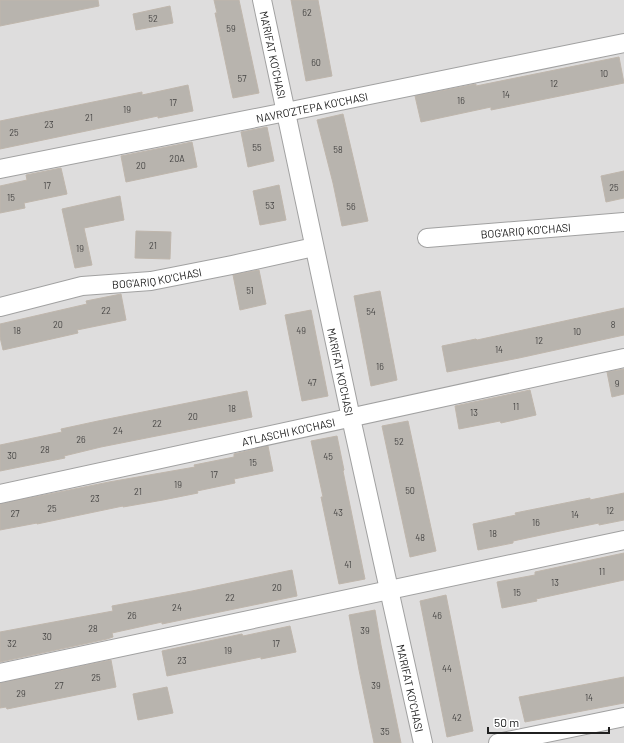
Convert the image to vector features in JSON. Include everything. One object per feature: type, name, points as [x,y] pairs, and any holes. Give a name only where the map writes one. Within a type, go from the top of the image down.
[{"type":"street","name":"MA'RIFAT KO'CHASI","points":[[262,0],[388,591],[423,743]]},
{"type":"street","name":"NAVRO'ZTEPA KO'CHASI","points":[[0,169],[624,43]]},
{"type":"street","name":"BOG'ARIQ KO'CHASI","points":[[427,238],[624,222]]},
{"type":"street","name":"BOG'ARIQ KO'CHASI","points":[[0,307],[82,286],[151,281],[314,247]]},
{"type":"street","name":"ATLASCHI KO'CHASI","points":[[0,494],[624,358]]},
{"type":"street","points":[[0,673],[624,540]]},
{"type":"street","points":[[498,743],[624,716]]},
{"type":"shaded area","points":[[0,0],[624,0],[624,743],[0,743]]},
{"type":"building","points":[[0,0],[98,0],[99,6],[0,26]]},
{"type":"building","points":[[214,0],[239,0],[259,93],[233,98],[215,13],[217,13]]},
{"type":"building","points":[[291,0],[318,0],[332,76],[306,81]]},
{"type":"building","points":[[170,6],[173,23],[136,30],[133,14]]},
{"type":"building","points":[[619,57],[624,83],[491,110],[491,107],[421,122],[415,96],[476,84],[476,86]]},
{"type":"building","points":[[188,85],[193,111],[158,118],[158,116],[0,149],[0,121],[142,92],[142,95]]},
{"type":"building","points":[[343,114],[368,221],[342,226],[317,120]]},
{"type":"building","points":[[267,127],[274,161],[248,167],[241,132]]},
{"type":"building","points":[[192,142],[197,167],[126,182],[121,156]]},
{"type":"building","points":[[61,168],[67,194],[24,203],[25,208],[0,213],[0,186],[27,180],[26,175]]},
{"type":"building","points":[[624,171],[624,198],[606,202],[601,176]]},
{"type":"building","points":[[279,185],[286,220],[260,225],[253,191]]},
{"type":"building","points":[[120,196],[124,220],[84,228],[92,265],[75,268],[62,209]]},
{"type":"building","points":[[136,231],[171,232],[170,259],[135,258]]},
{"type":"building","points":[[259,270],[266,304],[240,310],[233,275]]},
{"type":"building","points":[[380,291],[397,380],[371,386],[354,296]]},
{"type":"building","points":[[121,294],[126,320],[77,330],[78,333],[3,350],[0,337],[0,324],[87,304],[86,301]]},
{"type":"building","points":[[624,308],[624,335],[447,372],[442,346],[477,340]]},
{"type":"building","points":[[311,310],[328,396],[302,401],[285,315]]},
{"type":"building","points":[[624,369],[624,394],[612,397],[607,372]]},
{"type":"building","points":[[530,390],[536,415],[501,423],[500,421],[459,429],[455,406]]},
{"type":"building","points":[[247,391],[252,417],[101,447],[64,456],[65,458],[0,471],[0,445],[62,432],[61,429]]},
{"type":"building","points":[[408,421],[436,551],[410,557],[382,426]]},
{"type":"building","points":[[337,436],[365,579],[339,584],[311,441]]},
{"type":"building","points":[[268,446],[273,471],[234,479],[235,483],[197,491],[198,493],[163,500],[123,506],[0,530],[0,504],[109,482],[195,467],[194,465],[234,457],[234,454]]},
{"type":"building","points":[[624,493],[624,520],[599,525],[599,523],[560,531],[478,550],[473,524],[516,515],[515,513],[590,498],[590,500]]},
{"type":"building","points":[[624,553],[624,580],[502,608],[497,582],[535,575],[535,572]]},
{"type":"building","points":[[292,570],[297,596],[112,633],[113,637],[107,639],[0,662],[0,632],[113,611],[112,606]]},
{"type":"building","points":[[446,595],[473,731],[447,737],[420,601]]},
{"type":"building","points":[[375,610],[401,743],[374,743],[359,670],[349,615]]},
{"type":"building","points":[[290,626],[296,652],[261,659],[261,657],[167,676],[162,651],[242,634],[243,636]]},
{"type":"building","points":[[111,660],[116,687],[7,709],[6,707],[0,708],[0,683]]},
{"type":"building","points":[[624,677],[624,703],[525,722],[519,697]]},
{"type":"building","points":[[167,687],[173,713],[138,720],[133,694]]}]
